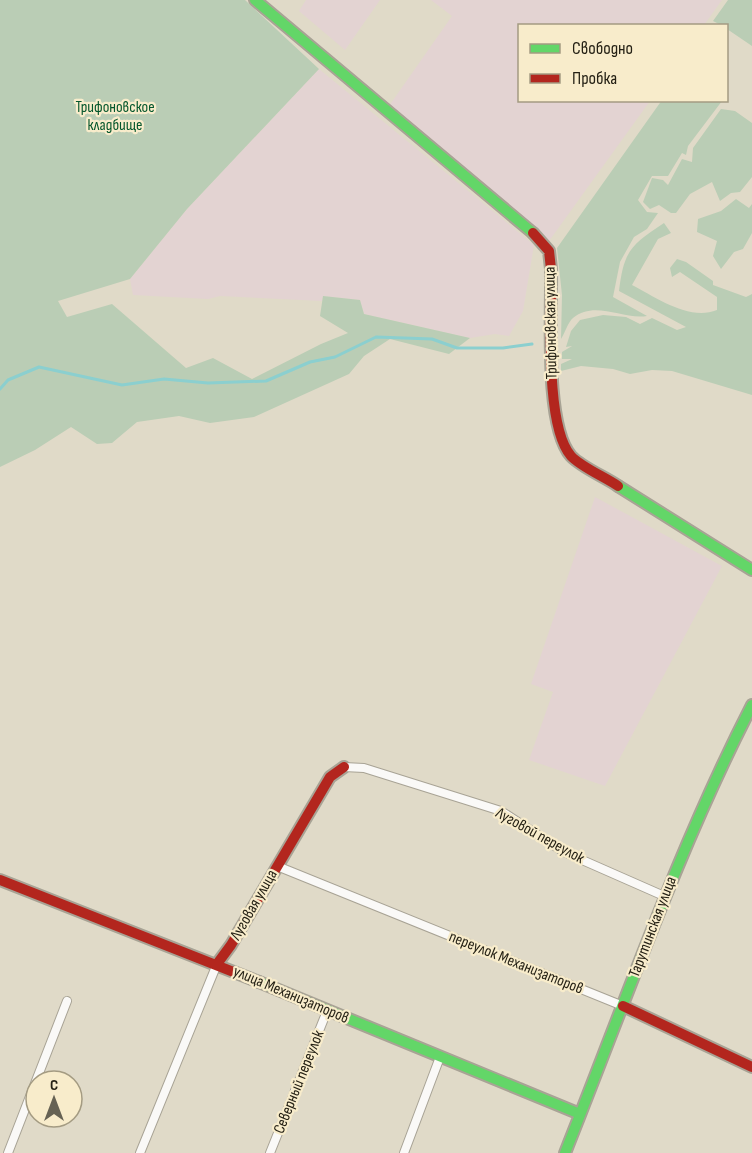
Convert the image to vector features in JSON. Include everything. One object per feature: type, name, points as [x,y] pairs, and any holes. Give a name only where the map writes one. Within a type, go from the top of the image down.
[{"type":"street","name":"Трифоновская улица","points":[[255,0],[541,240],[549,251],[553,405],[562,442],[572,457],[752,570]]},
{"type":"street","name":"Тарутинская улица","points":[[565,1153],[664,896],[723,760],[752,705]]},
{"type":"street","name":"Луговой переулок","points":[[344,767],[364,768],[501,811],[564,852],[664,896]]},
{"type":"street","name":"Луговая улица","points":[[140,1153],[217,964],[330,777],[344,767]]},
{"type":"street","name":"переулок Механизаторов","points":[[277,866],[623,1006],[752,1067]]},
{"type":"street","name":"улица Механизаторов","points":[[0,880],[217,964],[580,1114]]},
{"type":"street","points":[[8,1153],[67,1001]]},
{"type":"street","name":"Северный переулок","points":[[270,1153],[327,1011]]},
{"type":"street","points":[[405,1153],[440,1057]]},
{"type":"shaded area","points":[[306,0],[380,0],[345,50],[299,11]]},
{"type":"shaded area","points":[[431,0],[722,0],[705,24],[518,24],[518,102],[649,102],[549,241],[389,106],[452,16]]},
{"type":"shaded area","points":[[319,69],[534,245],[523,311],[509,336],[495,334],[470,338],[364,314],[360,300],[323,296],[322,301],[133,295],[130,279],[187,209]]},
{"type":"shaded area","points":[[595,497],[722,566],[605,786],[529,760],[553,692],[531,684]]},
{"type":"green space","name":"Трифоновское кладбище","points":[[0,0],[245,0],[319,69],[187,209],[130,279],[58,301],[67,317],[112,304],[186,368],[213,358],[252,379],[348,333],[320,316],[323,296],[360,300],[364,314],[470,338],[449,354],[390,339],[364,356],[349,374],[254,417],[210,423],[179,416],[137,422],[112,443],[97,444],[71,427],[35,450],[0,467]]},
{"type":"green space","points":[[728,0],[752,0],[752,46],[728,30],[728,24],[713,21]]},
{"type":"green space","points":[[661,102],[721,102],[688,146],[686,155],[682,153],[668,176],[652,176],[638,200],[647,212],[658,213],[647,229],[634,237],[620,262],[613,297],[647,316],[600,311],[582,313],[571,320],[561,339],[562,295],[557,248]]},
{"type":"green space","points":[[721,109],[735,111],[752,123],[752,177],[740,192],[731,193],[720,201],[712,182],[690,194],[676,213],[671,213],[659,205],[650,209],[643,202],[652,178],[663,180],[668,185],[682,159],[692,162],[693,148]]},
{"type":"green space","points":[[736,199],[749,208],[752,204],[752,233],[743,249],[734,252],[721,269],[713,256],[717,241],[697,232],[698,219],[721,211]]},
{"type":"green space","points":[[664,223],[671,233],[658,239],[632,285],[662,302],[684,310],[706,313],[717,310],[717,297],[680,272],[672,277],[670,268],[677,259],[686,262],[713,281],[713,285],[746,297],[752,294],[752,395],[672,371],[652,370],[630,374],[613,369],[581,366],[561,371],[561,364],[572,359],[562,359],[562,352],[572,346],[566,347],[571,331],[580,320],[603,315],[626,317],[640,324],[652,318],[677,330],[686,327],[619,291],[624,266],[631,250],[644,237]]},
{"type":"waterway","points":[[0,389],[8,380],[39,367],[122,385],[164,379],[208,383],[266,381],[310,362],[335,357],[376,337],[432,339],[457,348],[503,348],[532,344]]},
{"type":"traffic: fast","points":[[255,0],[533,233]]},
{"type":"traffic: fast","points":[[618,486],[752,570]]},
{"type":"traffic: fast","points":[[565,1153],[676,870],[725,759],[752,705]]},
{"type":"traffic: fast","points":[[259,982],[580,1114]]},
{"type":"traffic: jam","points":[[533,233],[549,251],[551,367],[553,395],[562,441],[575,460],[618,486]]},
{"type":"traffic: jam","points":[[217,964],[231,945],[330,777],[344,767]]},
{"type":"traffic: jam","points":[[0,880],[259,982]]},
{"type":"traffic: jam","points":[[623,1006],[752,1067]]}]
